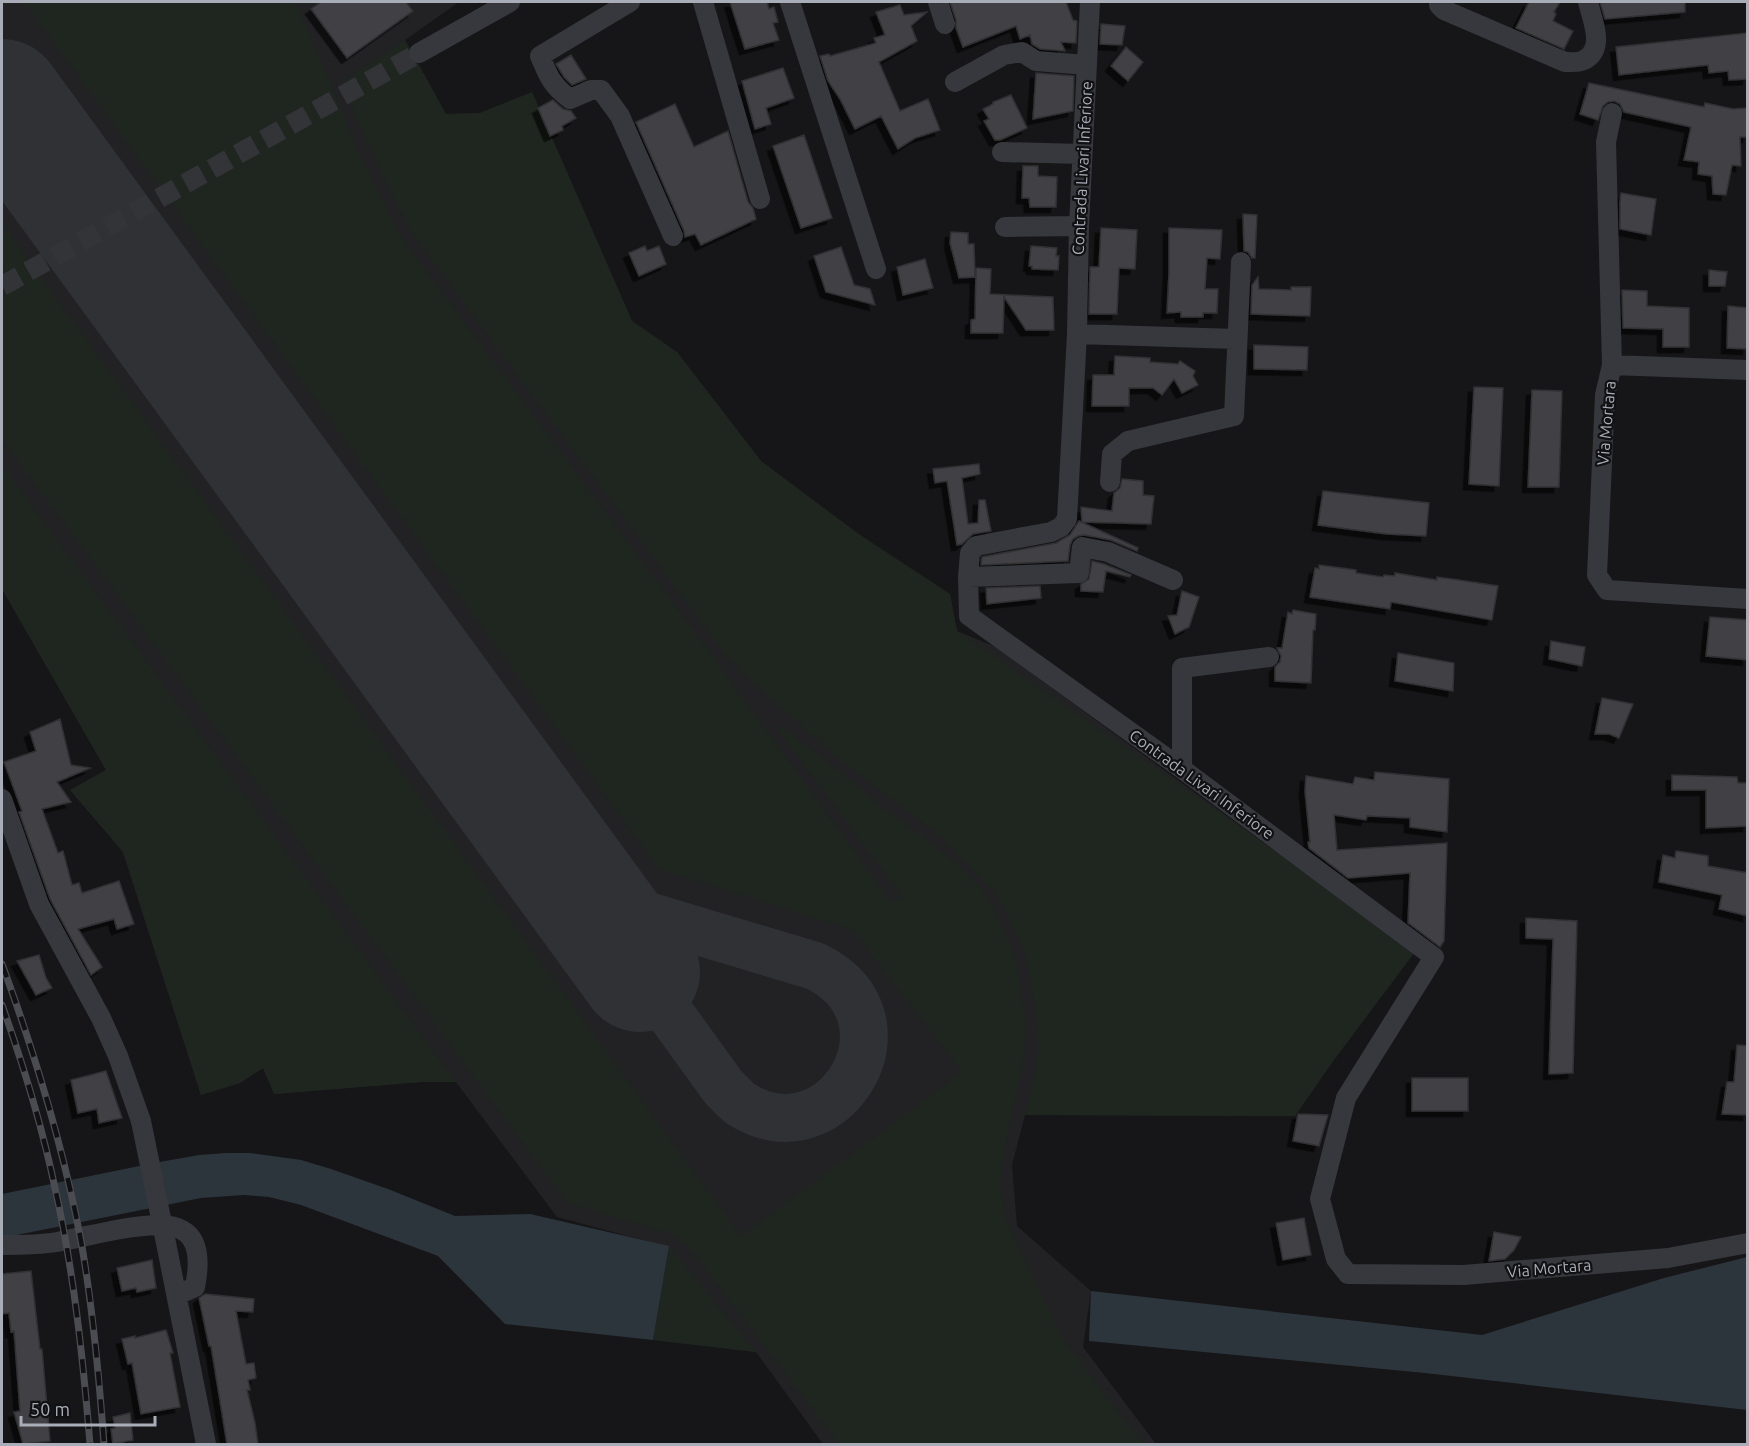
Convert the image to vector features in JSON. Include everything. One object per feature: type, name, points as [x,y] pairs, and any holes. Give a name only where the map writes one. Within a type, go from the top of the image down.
[{"type":"street","points":[[419,52],[510,2]]},
{"type":"street","points":[[630,2],[540,56],[550,82],[570,99],[591,90],[601,90],[620,116],[673,236]]},
{"type":"street","points":[[703,2],[759,199]]},
{"type":"street","points":[[790,2],[876,269]]},
{"type":"street","points":[[938,2],[945,24]]},
{"type":"street","name":"Contrada Livari Inferiore","points":[[1090,2],[1067,519],[1061,527],[1052,532],[976,546],[970,553],[969,616],[1434,957],[1346,1098],[1320,1199],[1336,1259],[1348,1274]]},
{"type":"street","points":[[1439,2],[1444,10],[1565,62],[1584,61],[1595,51],[1597,41],[1588,2]]},
{"type":"street","points":[[955,82],[1004,55],[1022,52],[1036,60],[1087,65]]},
{"type":"street","name":"Via Mortara","points":[[1612,113],[1606,142],[1612,365],[1605,395],[1597,574],[1607,590],[1748,599]]},
{"type":"street","points":[[1002,152],[1082,154]]},
{"type":"street","points":[[1005,227],[1079,226]]},
{"type":"street","points":[[1110,482],[1112,454],[1128,441],[1234,416],[1241,262]]},
{"type":"street","points":[[1077,334],[1236,339]]},
{"type":"street","points":[[1612,365],[1748,370]]},
{"type":"street","points":[[968,577],[1079,573],[1082,547],[1108,552],[1173,580]]},
{"type":"street","points":[[1182,770],[1182,668],[1269,657]]},
{"type":"street","points":[[2,799],[39,904],[101,1018],[118,1056],[141,1121],[206,1444]]},
{"type":"street","points":[[2,1245],[54,1243],[150,1224],[169,1225],[178,1228],[190,1237],[194,1243],[198,1261],[195,1287],[177,1295]]},
{"type":"street","name":"Via Mortara","points":[[1348,1274],[1464,1275],[1668,1258],[1748,1243]]},
{"type":"shaded area","points":[[2,2],[459,2],[405,40],[446,114],[480,113],[532,92],[632,321],[677,352],[761,461],[860,535],[950,594],[957,631],[996,647],[1414,953],[1295,1116],[1025,1115],[1012,1165],[1017,1226],[1091,1291],[1083,1347],[1156,1444],[823,1444],[756,1352],[653,1340],[669,1247],[557,1217],[456,1082],[422,1082],[274,1094],[263,1068],[240,1083],[201,1095],[123,852],[70,790],[106,770],[2,589]]},
{"type":"shaded area","points":[[24,2],[295,2],[355,145],[401,237],[719,665],[892,903],[902,896],[779,731],[778,724],[882,807],[934,845],[971,877],[992,903],[1015,957],[1026,1023],[1022,1069],[1003,1156],[1000,1184],[1006,1219],[1063,1339],[1143,1444],[839,1444],[692,1251],[675,1235],[567,1203],[2,439],[2,224],[741,1236],[962,1072],[853,930],[659,869]]},
{"type":"shaded area","points":[[405,40],[446,114],[480,113],[532,92],[632,321],[677,352],[761,461],[860,535],[950,594],[957,631],[1247,831],[1414,953],[1295,1116],[1025,1115],[1036,1067],[1038,1022],[1025,953],[1001,900],[941,837],[829,751],[730,661],[412,233],[375,158],[342,82]]},
{"type":"shaded area","points":[[2,465],[456,1082],[422,1082],[274,1094],[263,1068],[240,1083],[201,1095],[123,852],[70,790],[106,770],[2,589]]},
{"type":"shaded area","points":[[226,1153],[250,1153],[301,1160],[388,1189],[455,1216],[530,1214],[669,1246],[653,1340],[505,1324],[438,1256],[301,1205],[269,1197],[244,1195],[201,1198],[2,1238],[2,1194],[154,1163]]},
{"type":"shaded area","points":[[669,1246],[756,1352],[653,1340]]},
{"type":"shaded area","points":[[1747,1257],[1747,1410],[1425,1373],[1089,1341],[1091,1291],[1482,1335],[1664,1278]]},
{"type":"building","points":[[321,2],[406,2],[413,11],[347,58],[311,9]]},
{"type":"building","points":[[730,2],[767,2],[769,9],[774,7],[778,22],[773,23],[779,40],[745,49]]},
{"type":"building","points":[[950,2],[1066,2],[1073,20],[1077,21],[1076,43],[1061,42],[1065,51],[1040,49],[1032,44],[1030,35],[1020,39],[1016,26],[963,47]]},
{"type":"building","points":[[1529,2],[1560,2],[1554,12],[1556,14],[1553,21],[1573,31],[1564,49],[1516,28]]},
{"type":"building","points":[[1600,2],[1685,2],[1685,12],[1605,19]]},
{"type":"building","points":[[900,5],[904,15],[927,12],[911,26],[917,41],[879,62],[900,111],[928,99],[940,130],[915,138],[898,149],[881,116],[855,129],[828,81],[820,56],[829,54],[830,56],[876,43],[874,38],[885,35],[876,12]]},
{"type":"building","points":[[1101,24],[1125,26],[1122,45],[1100,44]]},
{"type":"building","points":[[1747,33],[1748,79],[1729,80],[1728,71],[1709,73],[1708,65],[1619,75],[1616,47]]},
{"type":"building","points":[[1126,47],[1143,62],[1128,81],[1111,66]]},
{"type":"building","points":[[571,55],[586,79],[572,85],[556,64]]},
{"type":"building","points":[[783,68],[794,98],[766,108],[771,124],[755,129],[742,81]]},
{"type":"building","points":[[1036,73],[1074,76],[1073,111],[1033,119]]},
{"type":"building","points":[[1589,83],[1704,107],[1705,103],[1733,109],[1748,108],[1748,137],[1740,137],[1741,166],[1732,165],[1726,195],[1713,194],[1712,176],[1698,174],[1699,162],[1684,160],[1691,127],[1624,112],[1620,104],[1614,101],[1603,106],[1598,120],[1580,114]]},
{"type":"building","points":[[1011,95],[1027,128],[995,140],[984,121],[989,119],[983,109]]},
{"type":"building","points":[[553,100],[563,109],[571,111],[576,118],[562,126],[563,130],[550,136],[538,108]]},
{"type":"building","points":[[675,104],[694,147],[728,131],[748,202],[753,208],[756,219],[701,245],[695,234],[685,237],[636,122]]},
{"type":"building","points":[[804,135],[832,218],[801,228],[773,146]]},
{"type":"building","points":[[1023,166],[1038,166],[1038,176],[1057,177],[1056,207],[1030,207],[1029,198],[1022,198]]},
{"type":"building","points":[[1621,193],[1656,199],[1651,235],[1620,229]]},
{"type":"building","points":[[1243,214],[1257,215],[1255,258],[1244,251]]},
{"type":"building","points":[[1101,228],[1137,230],[1135,269],[1119,268],[1117,314],[1089,314],[1090,267],[1099,267]]},
{"type":"building","points":[[1169,228],[1222,230],[1220,259],[1207,258],[1205,289],[1218,289],[1217,313],[1203,313],[1203,317],[1181,317],[1181,312],[1167,313]]},
{"type":"building","points":[[951,232],[968,233],[968,244],[974,244],[975,277],[959,278],[950,243]]},
{"type":"building","points":[[645,246],[647,251],[659,246],[666,264],[639,276],[629,253]]},
{"type":"building","points":[[1031,246],[1057,248],[1058,270],[1032,269],[1032,266],[1029,266]]},
{"type":"building","points":[[841,247],[854,285],[870,289],[875,305],[826,292],[814,256]]},
{"type":"building","points":[[925,259],[933,288],[903,295],[897,267]]},
{"type":"building","points":[[976,268],[991,269],[990,294],[1053,297],[1054,330],[1026,330],[1004,297],[1003,333],[971,333],[971,320],[975,319]]},
{"type":"building","points":[[1709,270],[1727,272],[1725,286],[1709,286]]},
{"type":"building","points":[[1258,277],[1259,289],[1291,290],[1291,287],[1311,287],[1310,316],[1251,314],[1252,285]]},
{"type":"building","points":[[1622,290],[1647,291],[1647,306],[1689,308],[1689,347],[1663,347],[1663,329],[1623,328]]},
{"type":"building","points":[[1728,306],[1748,308],[1748,349],[1727,348]]},
{"type":"building","points":[[1254,345],[1308,347],[1307,370],[1254,369]]},
{"type":"building","points":[[1115,356],[1150,358],[1150,362],[1178,364],[1180,361],[1195,371],[1193,376],[1198,385],[1182,393],[1174,379],[1162,395],[1153,388],[1129,388],[1129,406],[1092,406],[1093,375],[1114,375]]},
{"type":"building","points":[[1474,387],[1503,388],[1499,486],[1469,484]]},
{"type":"building","points":[[1532,390],[1562,391],[1559,487],[1528,487]]},
{"type":"building","points":[[979,464],[980,474],[962,478],[968,524],[978,523],[979,500],[985,500],[991,531],[973,534],[962,544],[957,545],[947,481],[935,483],[933,469]]},
{"type":"building","points":[[1122,479],[1143,481],[1143,495],[1154,496],[1151,524],[1082,522],[1081,507],[1112,511],[1114,493],[1120,488]]},
{"type":"building","points":[[1323,491],[1429,503],[1426,536],[1386,534],[1318,525]]},
{"type":"building","points":[[1079,521],[1138,548],[1137,551],[1111,540],[1084,535],[1073,539],[1068,561],[981,565],[982,557],[1056,543],[1070,535]]},
{"type":"building","points":[[1092,561],[1131,575],[1130,577],[1106,571],[1103,592],[1081,591],[1081,584],[1089,579]]},
{"type":"building","points":[[1319,565],[1356,570],[1356,573],[1383,577],[1384,575],[1395,576],[1395,573],[1498,586],[1492,620],[1391,602],[1390,609],[1310,597],[1315,568],[1319,569]]},
{"type":"building","points":[[1040,586],[1041,598],[987,604],[986,588]]},
{"type":"building","points":[[1182,591],[1199,597],[1189,627],[1175,634],[1168,616],[1177,615]]},
{"type":"building","points":[[1293,610],[1316,614],[1315,630],[1313,630],[1311,683],[1275,681],[1275,667],[1280,662],[1281,656],[1277,648],[1282,648],[1288,612],[1292,614]]},
{"type":"building","points":[[1710,617],[1748,620],[1748,660],[1706,656]]},
{"type":"building","points":[[1551,641],[1585,647],[1582,666],[1549,659]]},
{"type":"building","points":[[1398,653],[1454,663],[1453,691],[1395,681]]},
{"type":"building","points":[[1602,698],[1633,704],[1619,738],[1609,734],[1595,734]]},
{"type":"building","points":[[60,719],[71,765],[90,768],[57,782],[71,802],[42,809],[58,853],[63,851],[72,885],[79,883],[82,893],[119,881],[134,924],[117,929],[114,919],[78,929],[102,967],[91,975],[50,899],[4,762],[36,751],[30,732]]},
{"type":"building","points":[[1375,772],[1449,779],[1447,832],[1410,827],[1410,818],[1367,816],[1366,820],[1334,815],[1337,850],[1447,843],[1444,941],[1440,947],[1408,923],[1410,873],[1348,878],[1309,848],[1306,776],[1353,784],[1355,777],[1374,780]]},
{"type":"building","points":[[1672,775],[1737,777],[1738,783],[1748,783],[1748,826],[1706,828],[1706,790],[1672,790]]},
{"type":"building","points":[[1676,851],[1708,856],[1708,866],[1748,873],[1748,916],[1719,909],[1722,895],[1659,882],[1663,855],[1675,858]]},
{"type":"building","points":[[1526,918],[1577,921],[1573,1073],[1549,1074],[1553,939],[1526,938]]},
{"type":"building","points":[[39,955],[46,978],[52,988],[36,995],[17,961]]},
{"type":"building","points":[[1737,1045],[1748,1046],[1748,1115],[1722,1114],[1727,1082],[1734,1082]]},
{"type":"building","points":[[106,1071],[122,1118],[99,1123],[97,1109],[78,1113],[71,1080]]},
{"type":"building","points":[[1412,1078],[1468,1078],[1468,1111],[1412,1111]]},
{"type":"building","points":[[1298,1114],[1328,1115],[1319,1146],[1293,1141]]},
{"type":"building","points":[[1304,1218],[1311,1255],[1283,1260],[1276,1223]]},
{"type":"building","points":[[1494,1232],[1521,1237],[1514,1250],[1505,1259],[1489,1261]]},
{"type":"building","points":[[152,1260],[156,1288],[137,1292],[136,1288],[122,1291],[117,1268]]},
{"type":"building","points":[[31,1271],[40,1349],[42,1349],[50,1441],[23,1444],[14,1412],[20,1411],[14,1331],[11,1332],[9,1313],[2,1314],[2,1274]]},
{"type":"building","points":[[205,1294],[254,1299],[253,1312],[236,1311],[246,1364],[254,1363],[256,1378],[248,1380],[250,1390],[247,1390],[258,1444],[227,1444],[211,1346],[209,1346],[199,1298]]},
{"type":"building","points":[[166,1330],[173,1353],[170,1353],[180,1407],[141,1414],[132,1363],[128,1364],[122,1339]]},
{"type":"building","points":[[130,1413],[133,1440],[113,1444],[111,1429],[115,1428],[113,1417]]},
{"type":"taxiway","points":[[566,871],[590,893],[621,908],[815,966],[846,989],[862,1018],[863,1048],[853,1077],[833,1100],[806,1115],[775,1117],[741,1104],[724,1088],[640,972]]},
{"type":"runway","points":[[2,99],[640,972]]},
{"type":"tunnel","points":[[2,286],[419,53]]},
{"type":"railway","points":[[2,964],[47,1101],[74,1206],[92,1317],[104,1444]]},
{"type":"railway","points":[[2,1005],[38,1118],[62,1220],[77,1316],[90,1444]]}]
